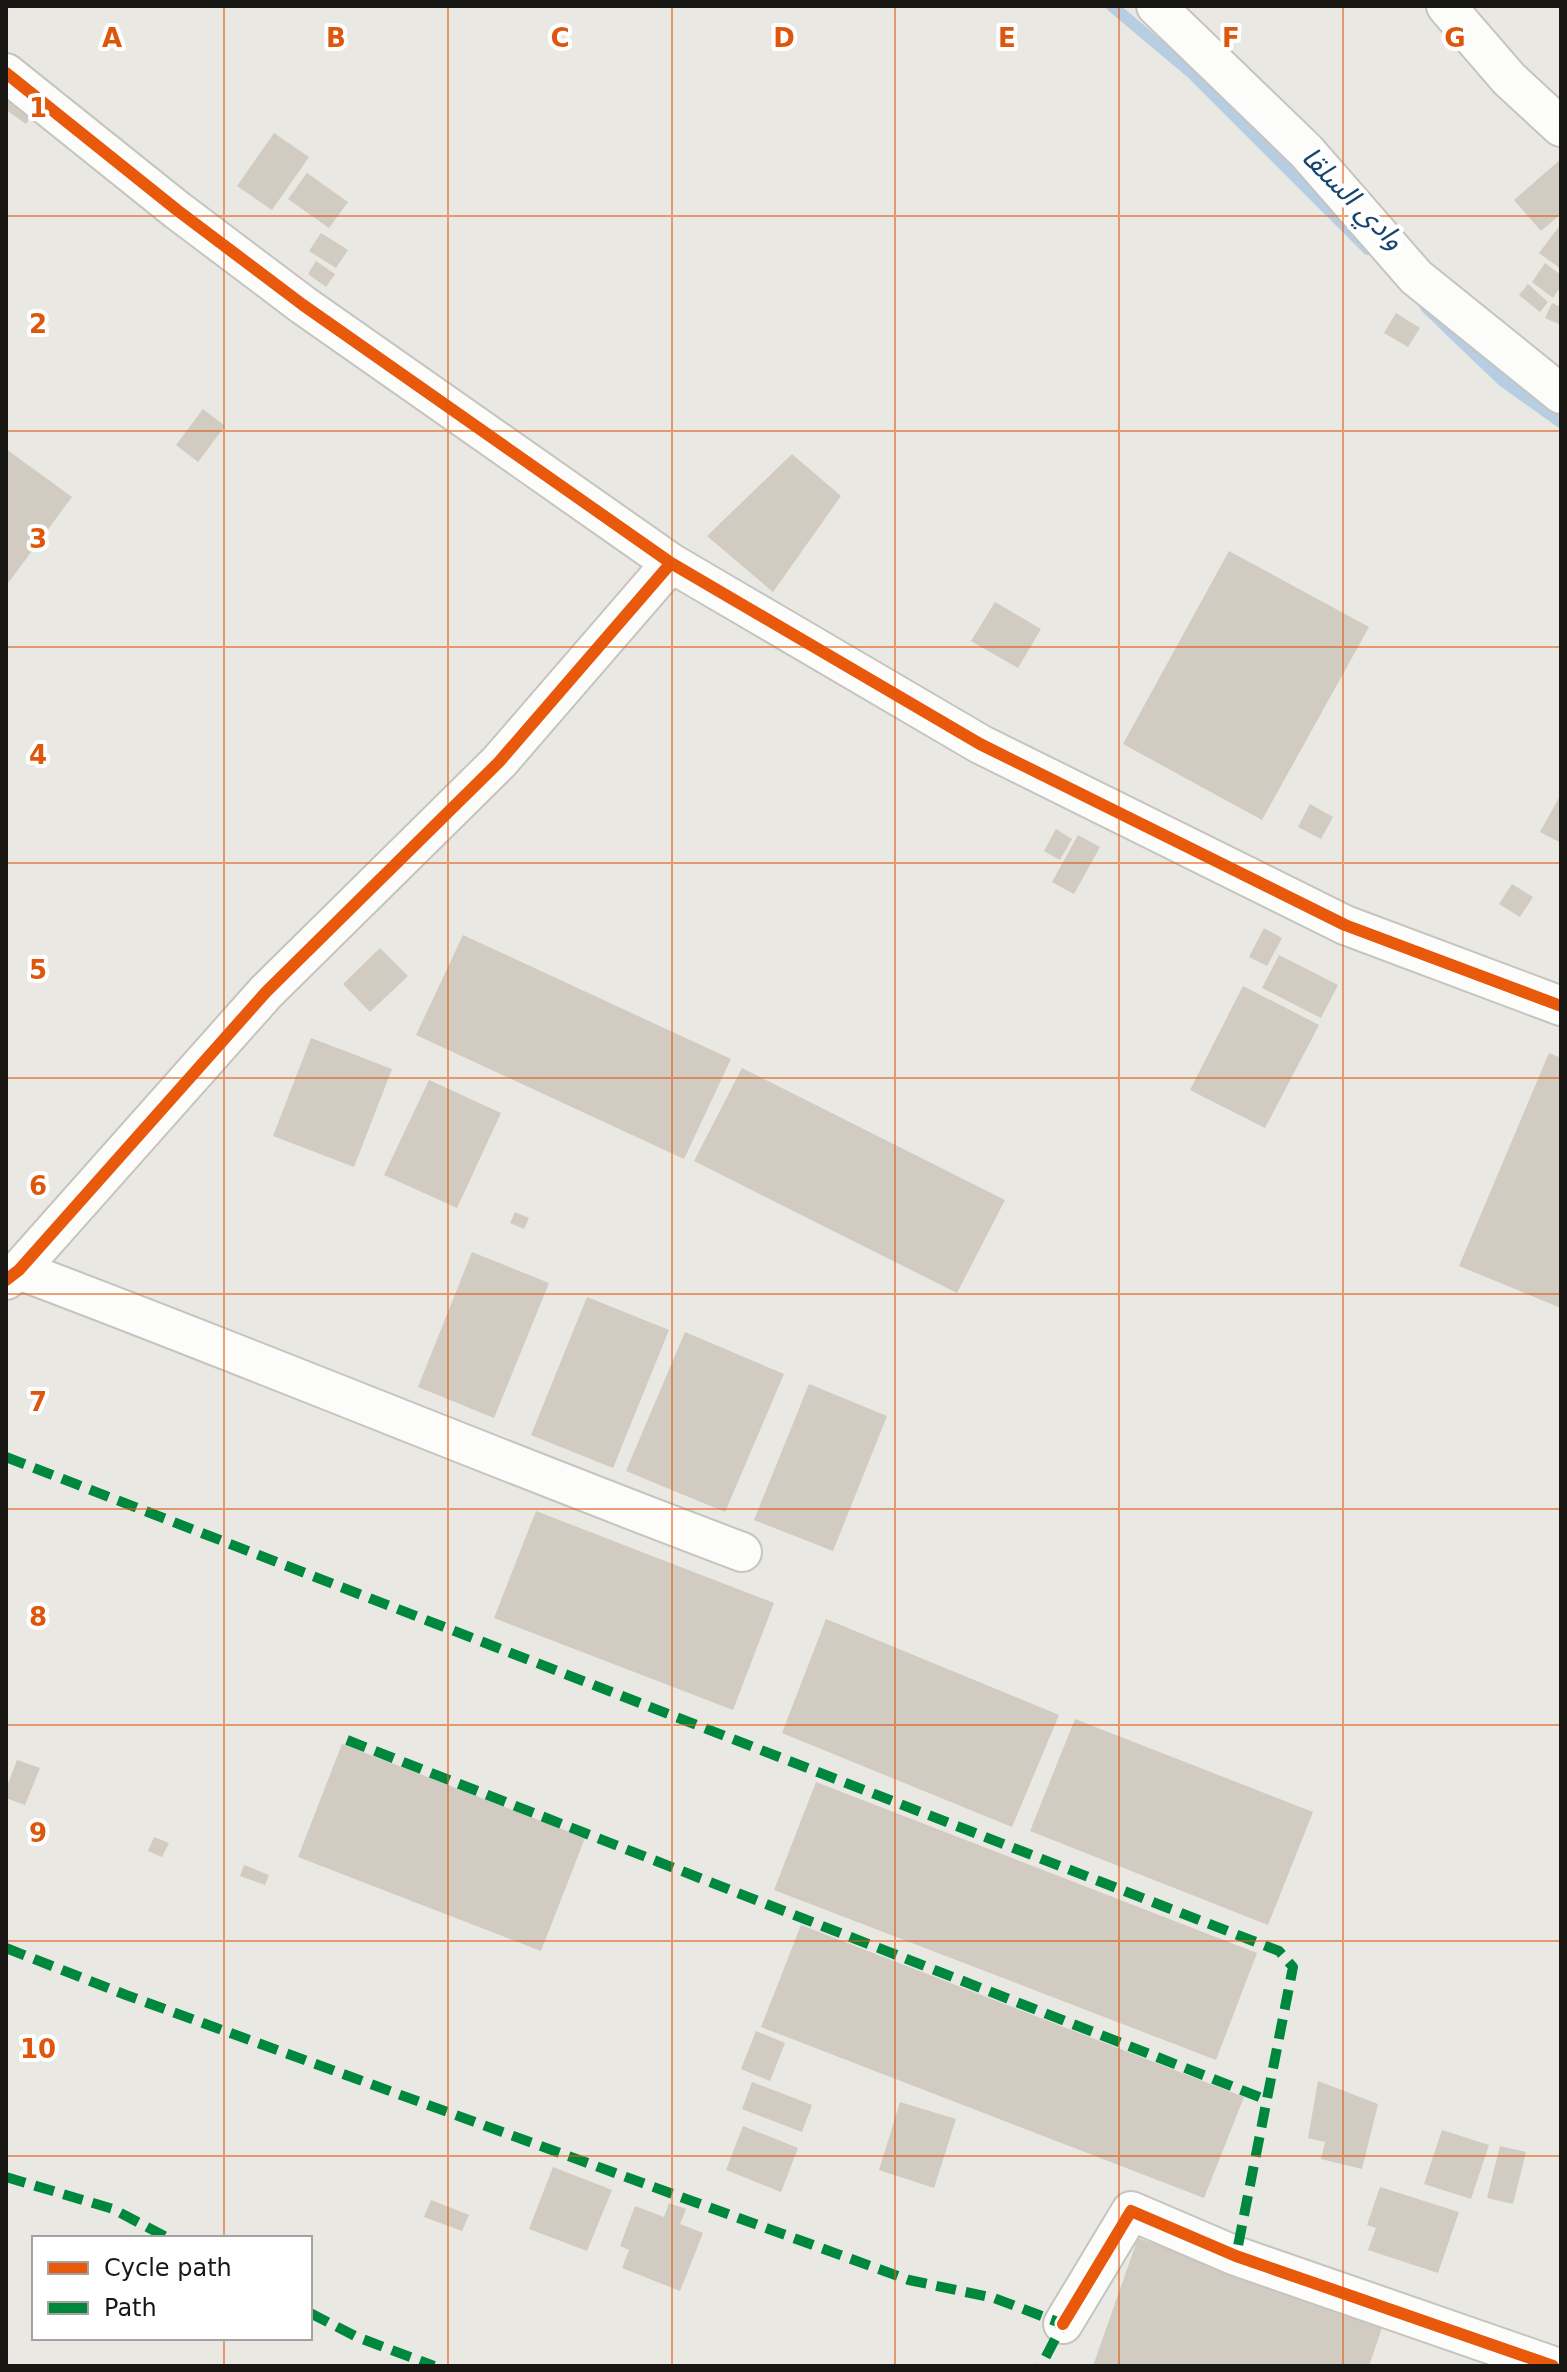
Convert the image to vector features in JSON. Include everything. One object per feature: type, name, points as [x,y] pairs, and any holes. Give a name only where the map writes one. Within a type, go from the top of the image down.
[{"type":"street","points":[[1156,6],[1306,151],[1416,277],[1561,394]]},
{"type":"street","points":[[1446,6],[1509,79],[1561,127]]},
{"type":"street","points":[[6,73],[177,210],[303,305],[671,563],[980,744],[1345,925],[1561,1006]]},
{"type":"street","points":[[671,563],[499,762],[266,992],[13,1275],[186,1333],[569,1487],[742,1552]]},
{"type":"street","points":[[1063,2324],[1131,2211],[1236,2256],[1553,2366]]},
{"type":"building","points":[[14,90],[38,106],[26,124],[6,110],[6,102]]},
{"type":"building","points":[[274,133],[309,157],[272,210],[237,186]]},
{"type":"building","points":[[1561,159],[1561,214],[1541,231],[1514,200]]},
{"type":"building","points":[[307,173],[348,202],[329,228],[288,199]]},
{"type":"building","points":[[1561,224],[1561,269],[1539,253]]},
{"type":"building","points":[[321,233],[348,250],[336,268],[309,251]]},
{"type":"building","points":[[316,261],[335,274],[326,287],[308,274]]},
{"type":"building","points":[[1545,263],[1561,275],[1561,286],[1553,298],[1532,282]]},
{"type":"building","points":[[1528,284],[1548,302],[1540,312],[1519,295]]},
{"type":"building","points":[[1552,303],[1561,307],[1561,325],[1545,318]]},
{"type":"building","points":[[1396,313],[1420,328],[1408,347],[1384,333]]},
{"type":"building","points":[[203,409],[225,426],[198,462],[176,445]]},
{"type":"building","points":[[6,449],[72,497],[6,586]]},
{"type":"building","points":[[792,454],[841,496],[773,592],[707,536]]},
{"type":"building","points":[[1229,551],[1369,627],[1262,820],[1123,744]]},
{"type":"building","points":[[995,602],[1041,629],[1018,668],[971,641]]},
{"type":"building","points":[[1561,794],[1561,843],[1540,832]]},
{"type":"building","points":[[1310,804],[1333,817],[1321,839],[1298,827]]},
{"type":"building","points":[[1056,829],[1072,839],[1060,860],[1044,851]]},
{"type":"building","points":[[1078,835],[1100,847],[1074,894],[1052,882]]},
{"type":"building","points":[[1512,884],[1533,897],[1520,917],[1499,904]]},
{"type":"building","points":[[1264,928],[1282,938],[1267,966],[1249,957]]},
{"type":"building","points":[[463,935],[731,1059],[684,1159],[416,1035]]},
{"type":"building","points":[[380,948],[408,976],[370,1012],[343,984]]},
{"type":"building","points":[[1279,955],[1338,985],[1321,1018],[1262,988]]},
{"type":"building","points":[[1243,986],[1319,1025],[1265,1128],[1190,1090]]},
{"type":"building","points":[[311,1038],[392,1069],[354,1167],[273,1136]]},
{"type":"building","points":[[1549,1053],[1561,1058],[1561,1308],[1459,1266]]},
{"type":"building","points":[[742,1068],[1005,1200],[957,1293],[694,1161]]},
{"type":"building","points":[[429,1080],[501,1113],[457,1208],[384,1175]]},
{"type":"building","points":[[515,1212],[529,1218],[524,1229],[510,1223]]},
{"type":"building","points":[[472,1252],[549,1283],[494,1418],[418,1387]]},
{"type":"building","points":[[587,1297],[669,1330],[613,1468],[531,1435]]},
{"type":"building","points":[[685,1332],[784,1374],[725,1512],[626,1471]]},
{"type":"building","points":[[809,1384],[887,1416],[833,1551],[754,1520]]},
{"type":"building","points":[[536,1511],[774,1603],[733,1710],[494,1618]]},
{"type":"building","points":[[826,1619],[1059,1715],[1012,1827],[782,1733]]},
{"type":"building","points":[[1075,1719],[1313,1812],[1268,1925],[1030,1831]]},
{"type":"building","points":[[342,1744],[585,1838],[541,1951],[298,1857]]},
{"type":"building","points":[[17,1760],[40,1768],[25,1805],[6,1798],[6,1789]]},
{"type":"building","points":[[816,1782],[1257,1953],[1216,2060],[774,1890]]},
{"type":"building","points":[[154,1837],[169,1843],[162,1857],[148,1851]]},
{"type":"building","points":[[244,1865],[269,1875],[265,1885],[240,1876]]},
{"type":"building","points":[[801,1925],[1244,2097],[1204,2198],[761,2027]]},
{"type":"building","points":[[756,2031],[785,2043],[770,2081],[741,2069]]},
{"type":"building","points":[[1318,2081],[1378,2104],[1362,2169],[1321,2159],[1325,2142],[1308,2138]]},
{"type":"building","points":[[752,2082],[812,2105],[802,2132],[742,2109]]},
{"type":"building","points":[[900,2102],[956,2119],[934,2188],[879,2170]]},
{"type":"building","points":[[743,2126],[798,2148],[781,2192],[726,2170]]},
{"type":"building","points":[[1442,2130],[1489,2145],[1471,2199],[1424,2184]]},
{"type":"building","points":[[1500,2146],[1526,2152],[1513,2204],[1487,2198]]},
{"type":"building","points":[[553,2167],[612,2190],[587,2251],[529,2229]]},
{"type":"building","points":[[1380,2187],[1459,2212],[1438,2273],[1368,2250],[1376,2228],[1367,2225]]},
{"type":"building","points":[[431,2200],[469,2215],[462,2231],[424,2217]]},
{"type":"building","points":[[669,2203],[686,2209],[680,2224],[703,2233],[680,2291],[622,2268],[629,2250],[620,2246],[635,2206],[664,2217]]},
{"type":"building","points":[[1138,2238],[1384,2322],[1369,2366],[1093,2366]]},
{"type":"waterway","name":"وادي السلقا","points":[[1112,6],[1193,74],[1368,249]]},
{"type":"waterway","name":"وادي السلقا","points":[[1426,307],[1502,380],[1561,422]]},
{"type":"marked path","points":[[6,1457],[1279,1951],[1293,1967],[1236,2256]]},
{"type":"marked path","points":[[347,1740],[1267,2100]]},
{"type":"marked path","points":[[6,1948],[126,1995],[909,2280],[994,2298],[1063,2324],[1041,2366]]},
{"type":"marked path","points":[[6,2177],[113,2209],[164,2236]]},
{"type":"marked path","points":[[312,2314],[357,2337],[434,2366]]},
{"type":"cycle path","points":[[6,73],[177,210],[303,305],[671,563],[980,744],[1345,925],[1561,1006]]},
{"type":"cycle path","points":[[6,1280],[19,1270],[266,992],[499,762],[671,563]]},
{"type":"cycle path","points":[[1063,2324],[1131,2211],[1236,2256],[1553,2366]]}]
